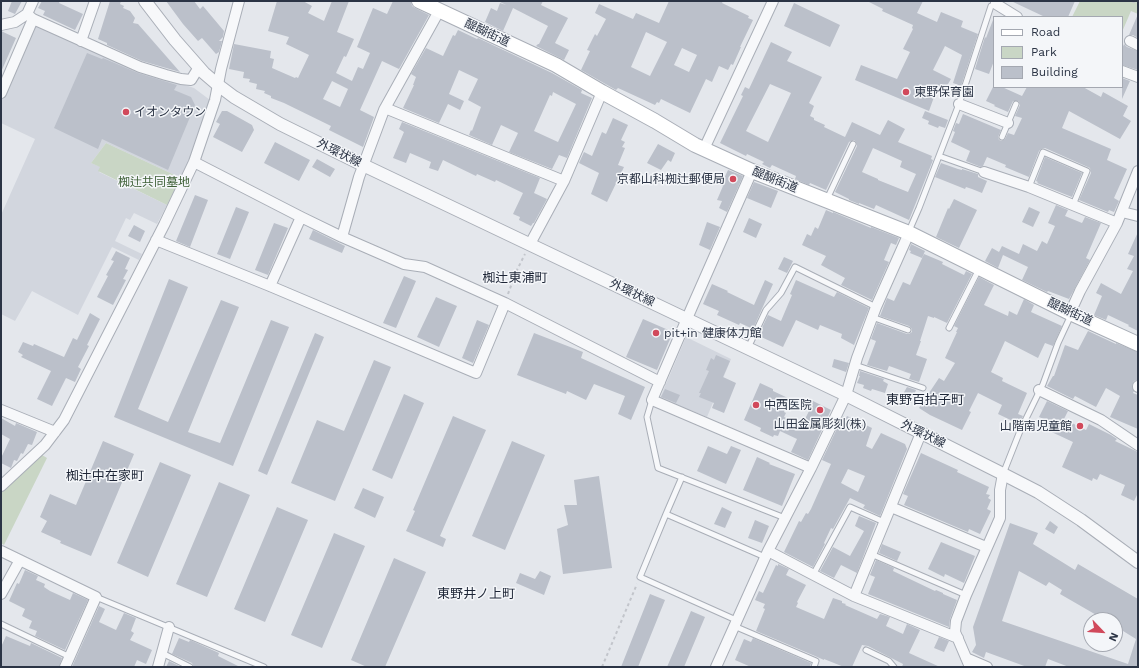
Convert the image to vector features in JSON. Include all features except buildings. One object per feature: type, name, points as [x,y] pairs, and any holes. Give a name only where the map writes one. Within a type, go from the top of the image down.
[{"type":"main road","name":"醍醐街道","points":[[419,1],[556,65],[704,149],[752,171],[909,233],[1071,313],[1138,344]]},
{"type":"street","points":[[1,93],[30,17],[33,1]]},
{"type":"street","points":[[81,41],[95,1]]},
{"type":"street","name":"外環状線","points":[[146,1],[175,40],[198,67],[234,97],[280,124],[846,395],[1003,474],[1038,492],[1075,516],[1138,562]]},
{"type":"street","points":[[1,486],[45,445],[64,420],[156,240],[194,162],[215,100],[239,1]]},
{"type":"street","points":[[704,149],[773,1]]},
{"type":"street","points":[[996,2],[1016,16]]},
{"type":"street","points":[[342,237],[363,165],[385,108],[439,10]]},
{"type":"street","points":[[1,25],[30,17],[140,67],[181,79],[191,80],[198,67]]},
{"type":"street","points":[[1123,71],[1138,77]]},
{"type":"street","points":[[530,244],[564,181],[602,92]]},
{"type":"street","points":[[959,104],[1008,123]]},
{"type":"street","points":[[385,108],[564,181]]},
{"type":"street","points":[[194,162],[342,237],[404,264],[425,267],[505,303],[660,382]]},
{"type":"street","points":[[752,171],[652,400],[811,468]]},
{"type":"street","points":[[1071,313],[1080,291],[1117,223],[1138,171]]},
{"type":"street","points":[[984,172],[1029,187],[1117,223]]},
{"type":"street","points":[[1122,212],[1138,216]]},
{"type":"street","points":[[270,286],[301,217]]},
{"type":"street","points":[[716,667],[766,554],[786,518],[846,395],[872,317],[909,233]]},
{"type":"street","points":[[156,240],[270,286],[476,373],[505,303]]},
{"type":"street","points":[[1040,390],[1101,420],[1138,445]]},
{"type":"street","points":[[1,410],[55,432]]},
{"type":"street","points":[[854,596],[921,433]]},
{"type":"street","points":[[987,667],[968,662],[955,632],[956,621],[966,595],[1000,518],[1000,490],[1003,474]]},
{"type":"street","points":[[891,507],[986,547]]},
{"type":"street","points":[[1,551],[96,597],[65,667]]},
{"type":"street","points":[[766,554],[813,575],[854,596],[958,638]]},
{"type":"street","points":[[1,594],[20,560]]},
{"type":"street","points":[[158,667],[169,627]]},
{"type":"lane","points":[[909,233],[959,104],[991,6],[996,2]]},
{"type":"lane","points":[[1002,137],[1016,104]]},
{"type":"lane","points":[[826,200],[853,144]]},
{"type":"lane","points":[[1029,187],[1043,152],[1087,171],[1073,205]]},
{"type":"lane","points":[[939,156],[984,172]]},
{"type":"lane","points":[[748,349],[766,310],[781,293],[795,266],[876,307]]},
{"type":"lane","points":[[949,328],[980,268]]},
{"type":"lane","points":[[1003,474],[1020,431],[1040,390],[1071,313]]},
{"type":"lane","points":[[872,317],[908,330]]},
{"type":"lane","points":[[855,365],[923,388]]},
{"type":"lane","points":[[652,400],[647,417],[658,468],[786,518]]},
{"type":"lane","points":[[682,477],[640,577],[816,662],[814,667]]},
{"type":"lane","points":[[813,575],[850,507],[884,522]]},
{"type":"lane","points":[[666,514],[766,554]]},
{"type":"lane","points":[[871,554],[966,595]]},
{"type":"lane","points":[[96,597],[264,667]]},
{"type":"lane","points":[[1,624],[70,657]]},
{"type":"lane","points":[[866,650],[889,661],[894,667]]},
{"type":"lane","points":[[162,653],[190,667]]},
{"type":"path","points":[[1132,1],[1138,4]]},
{"type":"path","points":[[505,303],[516,272],[530,244]]},
{"type":"path","points":[[602,667],[640,577]]},
{"type":"shaded area","points":[[35,23],[194,88],[210,100],[191,156],[181,178],[106,143],[91,163],[101,167],[99,172],[167,205],[157,224],[134,213],[130,220],[126,218],[115,241],[142,254],[139,260],[112,247],[78,315],[32,291],[15,321],[1,314],[1,215],[35,139],[1,123],[1,100]]},
{"type":"shaded area","points":[[686,337],[731,359],[707,417],[660,398]]},
{"type":"green space","points":[[1080,1],[1138,1],[1138,14],[1131,11],[1123,30],[1123,16],[1072,16]]},
{"type":"green space","name":"椥辻共同墓地","points":[[106,143],[181,178],[167,205],[98,171],[100,167],[91,163]]},
{"type":"green space","points":[[42,455],[47,458],[4,545],[1,543],[1,490]]},
{"type":"place","name":"東野保育園","points":[[906,92]]},
{"type":"place","name":"イオンタウン","points":[[126,112]]},
{"type":"place","name":"京都山科椥辻郵便局","points":[[733,179]]},
{"type":"place","name":"pit+in 健康体力館","points":[[656,333]]},
{"type":"place","name":"中西医院","points":[[756,405]]},
{"type":"place","name":"山田金属彫刻(株)","points":[[820,410]]},
{"type":"place","name":"山階南児童館","points":[[1080,426]]},
{"type":"district","name":"椥辻東浦町","points":[[515,278]]},
{"type":"district","name":"東野百拍子町","points":[[925,400]]},
{"type":"district","name":"椥辻中在家町","points":[[105,476]]},
{"type":"district","name":"東野井ノ上町","points":[[476,594]]}]
